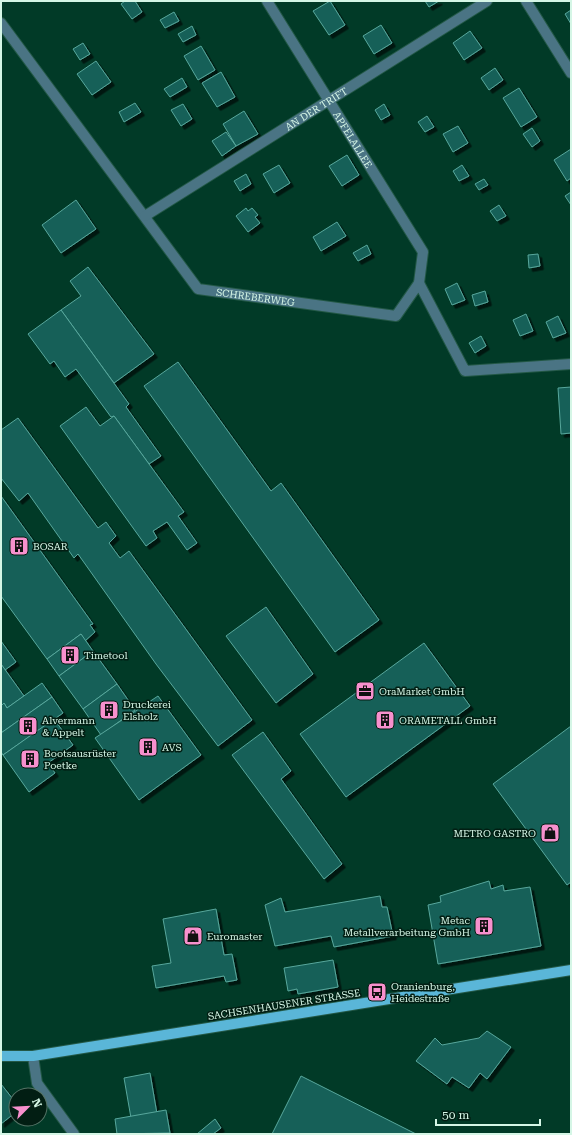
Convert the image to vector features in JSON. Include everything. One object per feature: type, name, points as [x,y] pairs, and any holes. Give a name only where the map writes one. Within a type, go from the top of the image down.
[{"type":"main road","name":"SACHSENHAUSENER STRASSE","points":[[1,1056],[33,1056],[571,970]]},
{"type":"street","name":"APFELALLEE","points":[[267,1],[330,100],[423,252],[419,283]]},
{"type":"street","name":"AN DER TRIFT","points":[[145,216],[487,1]]},
{"type":"street","points":[[526,1],[571,73]]},
{"type":"street","name":"SCHREBERWEG","points":[[1,23],[198,289],[396,316],[419,283]]},
{"type":"street","points":[[419,283],[465,372],[571,364]]},
{"type":"street","points":[[33,1056],[36,1083],[74,1134]]},
{"type":"building","points":[[125,1],[135,1],[142,12],[132,19],[121,4]]},
{"type":"building","points":[[330,1],[345,25],[329,35],[313,11]]},
{"type":"building","points":[[425,1],[439,1],[429,7]]},
{"type":"building","points":[[571,10],[571,24],[565,14]]},
{"type":"building","points":[[174,12],[179,21],[165,28],[160,20]]},
{"type":"building","points":[[381,25],[392,43],[374,54],[363,36]]},
{"type":"building","points":[[192,26],[196,35],[183,42],[178,34]]},
{"type":"building","points":[[470,31],[482,48],[464,60],[453,43]]},
{"type":"building","points":[[83,43],[90,54],[80,60],[73,49]]},
{"type":"building","points":[[201,46],[215,70],[198,80],[184,56]]},
{"type":"building","points":[[96,61],[111,82],[92,95],[77,74]]},
{"type":"building","points":[[495,68],[503,80],[489,90],[481,78]]},
{"type":"building","points":[[221,72],[235,97],[217,107],[202,83]]},
{"type":"building","points":[[182,78],[187,87],[170,97],[164,89]]},
{"type":"building","points":[[519,88],[537,117],[521,127],[503,98]]},
{"type":"building","points":[[135,103],[141,112],[124,122],[119,112]]},
{"type":"building","points":[[183,104],[192,119],[181,126],[171,110]]},
{"type":"building","points":[[384,104],[390,115],[381,120],[375,110]]},
{"type":"building","points":[[244,111],[258,134],[236,146],[223,124]]},
{"type":"building","points":[[427,116],[434,127],[425,132],[418,122]]},
{"type":"building","points":[[458,126],[468,143],[453,152],[443,134]]},
{"type":"building","points":[[532,128],[540,141],[532,147],[523,134]]},
{"type":"building","points":[[226,132],[236,146],[222,156],[212,141]]},
{"type":"building","points":[[571,149],[571,178],[567,181],[554,160]]},
{"type":"building","points":[[347,155],[359,175],[342,186],[329,166]]},
{"type":"building","points":[[279,165],[290,183],[274,193],[263,174]]},
{"type":"building","points":[[462,165],[469,176],[459,181],[453,171]]},
{"type":"building","points":[[246,174],[251,184],[240,191],[234,181]]},
{"type":"building","points":[[484,179],[488,185],[479,190],[475,184]]},
{"type":"building","points":[[571,192],[571,205],[565,196]]},
{"type":"building","points":[[76,200],[96,229],[61,253],[42,225]]},
{"type":"building","points":[[499,205],[506,216],[497,221],[490,211]]},
{"type":"building","points":[[246,208],[248,211],[252,208],[258,215],[255,217],[260,223],[248,232],[236,216]]},
{"type":"building","points":[[337,222],[346,236],[321,251],[313,237]]},
{"type":"building","points":[[367,245],[371,254],[358,261],[353,253]]},
{"type":"building","points":[[538,254],[540,266],[529,268],[528,255]]},
{"type":"building","points":[[88,267],[154,354],[114,383],[61,310],[81,296],[70,281]]},
{"type":"building","points":[[457,283],[465,300],[452,305],[445,289]]},
{"type":"building","points":[[485,291],[488,302],[475,306],[472,295]]},
{"type":"building","points":[[61,310],[129,404],[126,407],[161,456],[149,464],[114,416],[111,417],[76,369],[65,377],[54,361],[50,364],[28,334]]},
{"type":"building","points":[[526,314],[533,331],[520,336],[513,320]]},
{"type":"building","points":[[558,316],[566,333],[553,338],[546,322]]},
{"type":"building","points":[[481,336],[486,346],[475,353],[469,343]]},
{"type":"building","points":[[178,362],[271,491],[281,483],[379,620],[335,652],[144,386]]},
{"type":"building","points":[[571,387],[571,433],[561,434],[558,388]]},
{"type":"building","points":[[86,407],[100,426],[114,416],[184,512],[178,516],[197,543],[187,550],[167,522],[153,531],[157,538],[146,546],[60,426]]},
{"type":"building","points":[[18,418],[98,528],[106,522],[116,536],[109,543],[120,558],[129,551],[252,720],[218,746],[156,664],[78,554],[74,558],[28,493],[19,501],[1,478],[1,430]]},
{"type":"building","name":"BOSAR","points":[[1,496],[93,624],[90,625],[95,632],[85,641],[81,634],[47,659],[1,596]]},
{"type":"building","points":[[266,607],[313,674],[276,703],[226,636]]},
{"type":"building","name":"Timetool","points":[[81,634],[93,651],[59,676],[47,659]]},
{"type":"building","points":[[1,641],[16,662],[5,670],[1,664]]},
{"type":"building","name":"ORAMETALL GmbH","points":[[424,643],[470,706],[346,797],[300,734]]},
{"type":"building","points":[[93,651],[117,684],[83,709],[59,676]]},
{"type":"building","points":[[1,664],[24,696],[7,708],[4,703],[1,706]]},
{"type":"building","points":[[42,683],[52,697],[1,733],[1,706],[4,703],[7,708]]},
{"type":"building","name":"Druckerei Elsholz","points":[[117,684],[135,710],[101,735],[83,709]]},
{"type":"building","name":"AVS","points":[[158,696],[201,755],[139,800],[95,738]]},
{"type":"building","name":"Alvermann & Appelt","points":[[52,697],[63,713],[3,755],[1,752],[1,733]]},
{"type":"building","name":"Bootsausrüster Poetke","points":[[54,719],[73,745],[48,763],[55,773],[29,792],[3,755]]},
{"type":"building","name":"METRO GASTRO","points":[[571,726],[571,882],[567,885],[493,784]]},
{"type":"building","points":[[263,732],[291,771],[281,779],[342,864],[324,879],[232,755]]},
{"type":"building","name":"Metac Metallverarbeitung GmbH","points":[[489,881],[491,889],[503,885],[504,891],[530,887],[541,946],[438,964],[428,905],[441,902],[440,896]]},
{"type":"building","points":[[380,896],[382,907],[387,907],[393,936],[334,947],[331,936],[275,946],[265,905],[281,898],[285,912]]},
{"type":"building","name":"Euromaster","points":[[216,909],[224,955],[232,954],[237,980],[226,982],[224,976],[156,988],[152,966],[171,963],[163,919]]},
{"type":"building","points":[[333,960],[338,987],[298,994],[297,989],[288,991],[284,968]]},
{"type":"building","points":[[487,1031],[511,1047],[487,1079],[480,1073],[469,1088],[452,1077],[447,1084],[416,1061],[435,1038],[442,1045],[479,1038]]},
{"type":"building","points":[[150,1073],[157,1114],[131,1118],[124,1078]]},
{"type":"building","points":[[301,1076],[416,1134],[272,1134]]},
{"type":"building","points":[[1,1084],[8,1093],[8,1118],[1,1124]]},
{"type":"building","points":[[166,1110],[170,1133],[117,1134],[115,1119]]},
{"type":"building","points":[[215,1119],[221,1128],[213,1134],[197,1134]]},
{"type":"place","name":"BOSAR","points":[[19,546]]},
{"type":"place","name":"Timetool","points":[[70,655]]},
{"type":"place","name":"OraMarket GmbH","points":[[365,691]]},
{"type":"place","name":"Druckerei Elsholz","points":[[109,710]]},
{"type":"place","name":"ORAMETALL GmbH","points":[[385,720]]},
{"type":"place","name":"Alvermann & Appelt","points":[[28,726]]},
{"type":"place","name":"AVS","points":[[148,747]]},
{"type":"place","name":"Bootsausrüster Poetke","points":[[30,759]]},
{"type":"place","name":"METRO GASTRO","points":[[550,833]]},
{"type":"place","name":"Metac Metallverarbeitung GmbH","points":[[484,926]]},
{"type":"place","name":"Euromaster","points":[[193,936]]},
{"type":"place","name":"Oranienburg, Heidestraße","points":[[377,992]]}]
